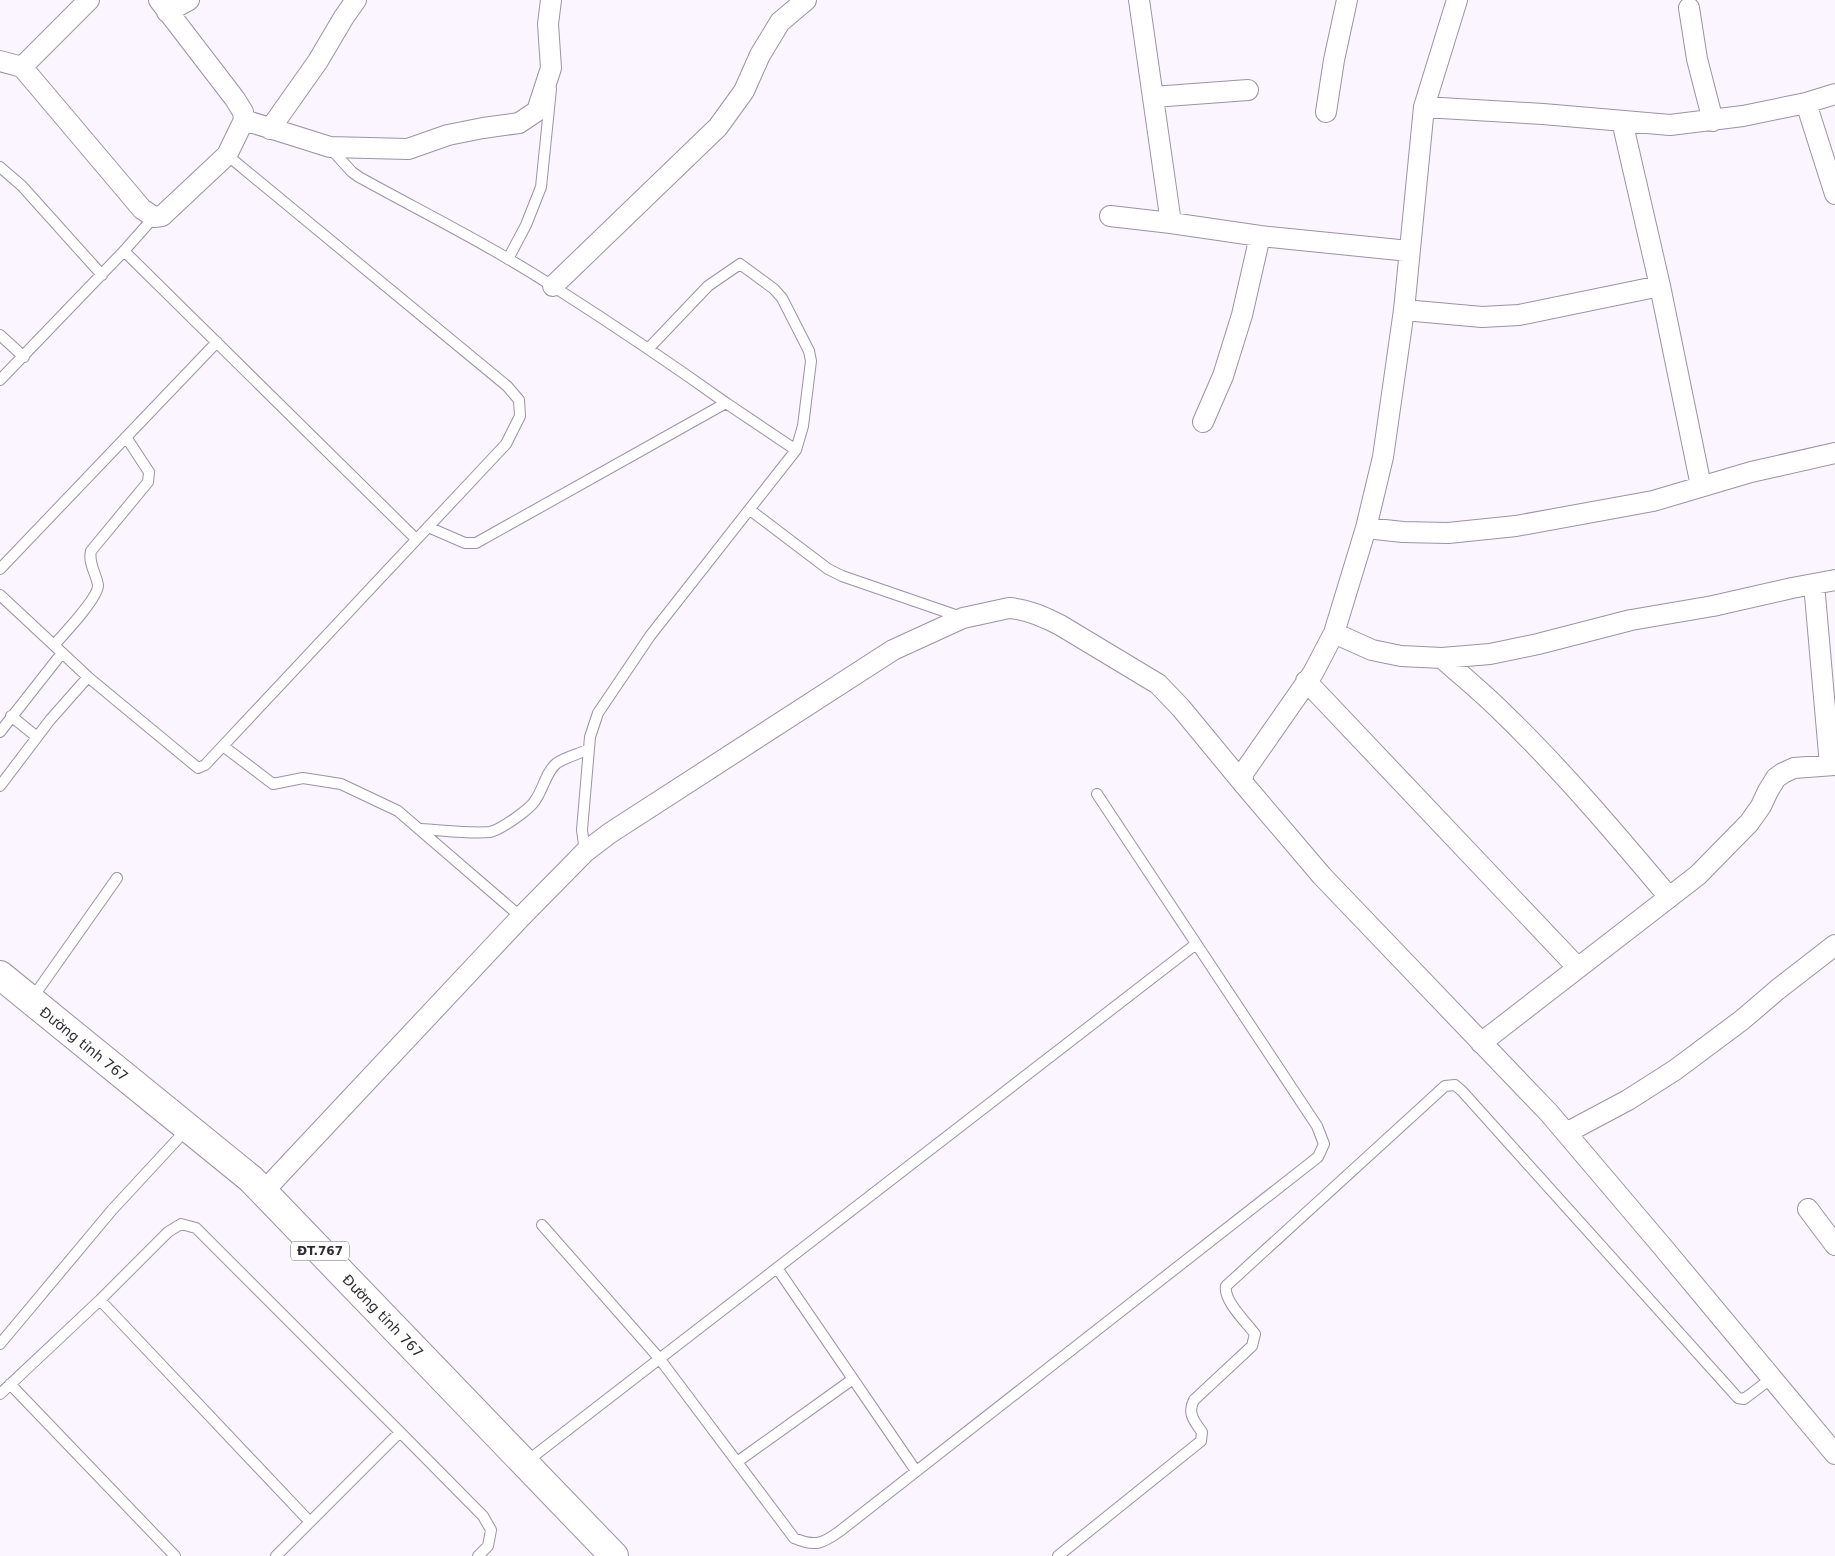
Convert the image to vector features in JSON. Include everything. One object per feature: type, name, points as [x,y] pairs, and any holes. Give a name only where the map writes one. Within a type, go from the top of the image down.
[{"type":"main road","name":"Đường tỉnh 767","points":[[0,976],[251,1179],[614,1556]]},
{"type":"street","points":[[22,67],[89,0]]},
{"type":"street","points":[[0,61],[22,67],[142,209],[154,217],[162,216],[227,155],[244,120],[243,112],[235,99],[163,6],[190,0]]},
{"type":"street","points":[[270,129],[313,68],[356,0]]},
{"type":"street","points":[[244,120],[330,148],[408,149],[448,136],[483,128],[519,124],[537,112],[551,68],[548,24],[551,0]]},
{"type":"street","points":[[553,286],[718,127],[744,91],[760,55],[780,22],[806,0]]},
{"type":"street","points":[[1139,0],[1170,223]]},
{"type":"street","points":[[1326,112],[1334,60],[1347,0]]},
{"type":"street","points":[[1242,782],[1244,772],[1313,673],[1334,634],[1366,528],[1383,458],[1404,310],[1424,107],[1457,0]]},
{"type":"street","points":[[1689,8],[1697,59],[1713,121]]},
{"type":"street","points":[[1153,97],[1248,90]]},
{"type":"street","points":[[1424,107],[1543,114],[1670,125],[1713,121],[1806,103],[1835,94]]},
{"type":"street","points":[[1806,103],[1835,194]]},
{"type":"street","points":[[1622,121],[1660,286],[1702,486]]},
{"type":"street","points":[[1110,216],[1260,236],[1410,251]]},
{"type":"street","points":[[1202,422],[1223,376],[1242,315],[1260,236]]},
{"type":"street","points":[[1404,310],[1482,317],[1505,317],[1660,286]]},
{"type":"street","points":[[1366,528],[1403,532],[1448,533],[1516,526],[1652,501],[1751,472],[1835,453]]},
{"type":"street","points":[[1334,634],[1372,650],[1401,656],[1442,658],[1490,654],[1579,634],[1630,620],[1713,606],[1835,580]]},
{"type":"street","points":[[1481,1043],[1698,875],[1749,823],[1772,785],[1783,773],[1794,768],[1832,765],[1814,584]]},
{"type":"street","points":[[263,1192],[521,917],[585,852],[682,785],[761,737],[881,657],[963,618],[1009,608],[1032,613],[1060,625],[1158,684],[1181,708],[1322,876],[1566,1133],[1835,1454]]},
{"type":"street","points":[[1442,658],[1502,712],[1549,760],[1610,827],[1669,897]]},
{"type":"street","points":[[1306,681],[1578,968]]},
{"type":"street","points":[[1566,1133],[1628,1100],[1675,1070],[1742,1020],[1777,990],[1835,946]]},
{"type":"street","points":[[1808,1209],[1835,1246]]},
{"type":"lane","points":[[508,260],[526,225],[541,187],[550,112],[551,68]]},
{"type":"lane","points":[[330,148],[352,172],[553,286],[622,333],[649,348],[726,404],[796,450]]},
{"type":"lane","points":[[0,595],[88,677],[198,768],[205,766],[506,444],[520,416],[519,400],[507,386],[227,155]]},
{"type":"lane","points":[[0,166],[22,186],[102,275]]},
{"type":"lane","points":[[0,380],[102,275],[154,217]]},
{"type":"lane","points":[[124,251],[416,539]]},
{"type":"lane","points":[[585,852],[582,830],[593,725],[604,702],[650,636],[796,450],[802,426],[811,361],[810,351],[782,298],[774,289],[740,264],[708,286],[649,348]]},
{"type":"lane","points":[[0,335],[24,357]]},
{"type":"lane","points":[[0,569],[217,342]]},
{"type":"lane","points":[[428,527],[465,543],[476,543],[726,404]]},
{"type":"lane","points":[[54,646],[96,595],[98,583],[90,556],[91,551],[148,482],[149,472],[126,437]]},
{"type":"lane","points":[[750,510],[835,573],[963,618]]},
{"type":"lane","points":[[0,732],[62,653]]},
{"type":"lane","points":[[0,786],[50,720],[88,677]]},
{"type":"lane","points":[[11,716],[37,737]]},
{"type":"lane","points":[[223,746],[269,782],[277,783],[303,778],[341,784],[398,811],[521,917]]},
{"type":"lane","points":[[421,829],[491,832],[498,829],[531,806],[553,768],[558,763],[589,750]]},
{"type":"lane","points":[[542,1225],[659,1358],[794,1538],[809,1544],[825,1542],[1318,1157],[1324,1144],[1317,1126],[1097,794]]},
{"type":"lane","points":[[31,1001],[117,878]]},
{"type":"lane","points":[[524,1463],[1196,944]]},
{"type":"lane","points":[[1058,1556],[1201,1441],[1202,1432],[1192,1417],[1191,1410],[1194,1400],[1252,1346],[1254,1341],[1255,1334],[1229,1301],[1225,1291],[1226,1286],[1445,1086],[1455,1085],[1462,1091],[1738,1398],[1744,1399],[1772,1378]]},
{"type":"lane","points":[[0,1344],[112,1210],[188,1128]]},
{"type":"lane","points":[[0,1394],[100,1300],[168,1232],[181,1224],[196,1228],[482,1516],[491,1530],[488,1546],[478,1556]]},
{"type":"lane","points":[[777,1268],[916,1471]]},
{"type":"lane","points":[[100,1300],[310,1522]]},
{"type":"lane","points":[[737,1462],[853,1379]]},
{"type":"lane","points":[[10,1384],[175,1556]]},
{"type":"lane","points":[[276,1556],[400,1432]]}]
